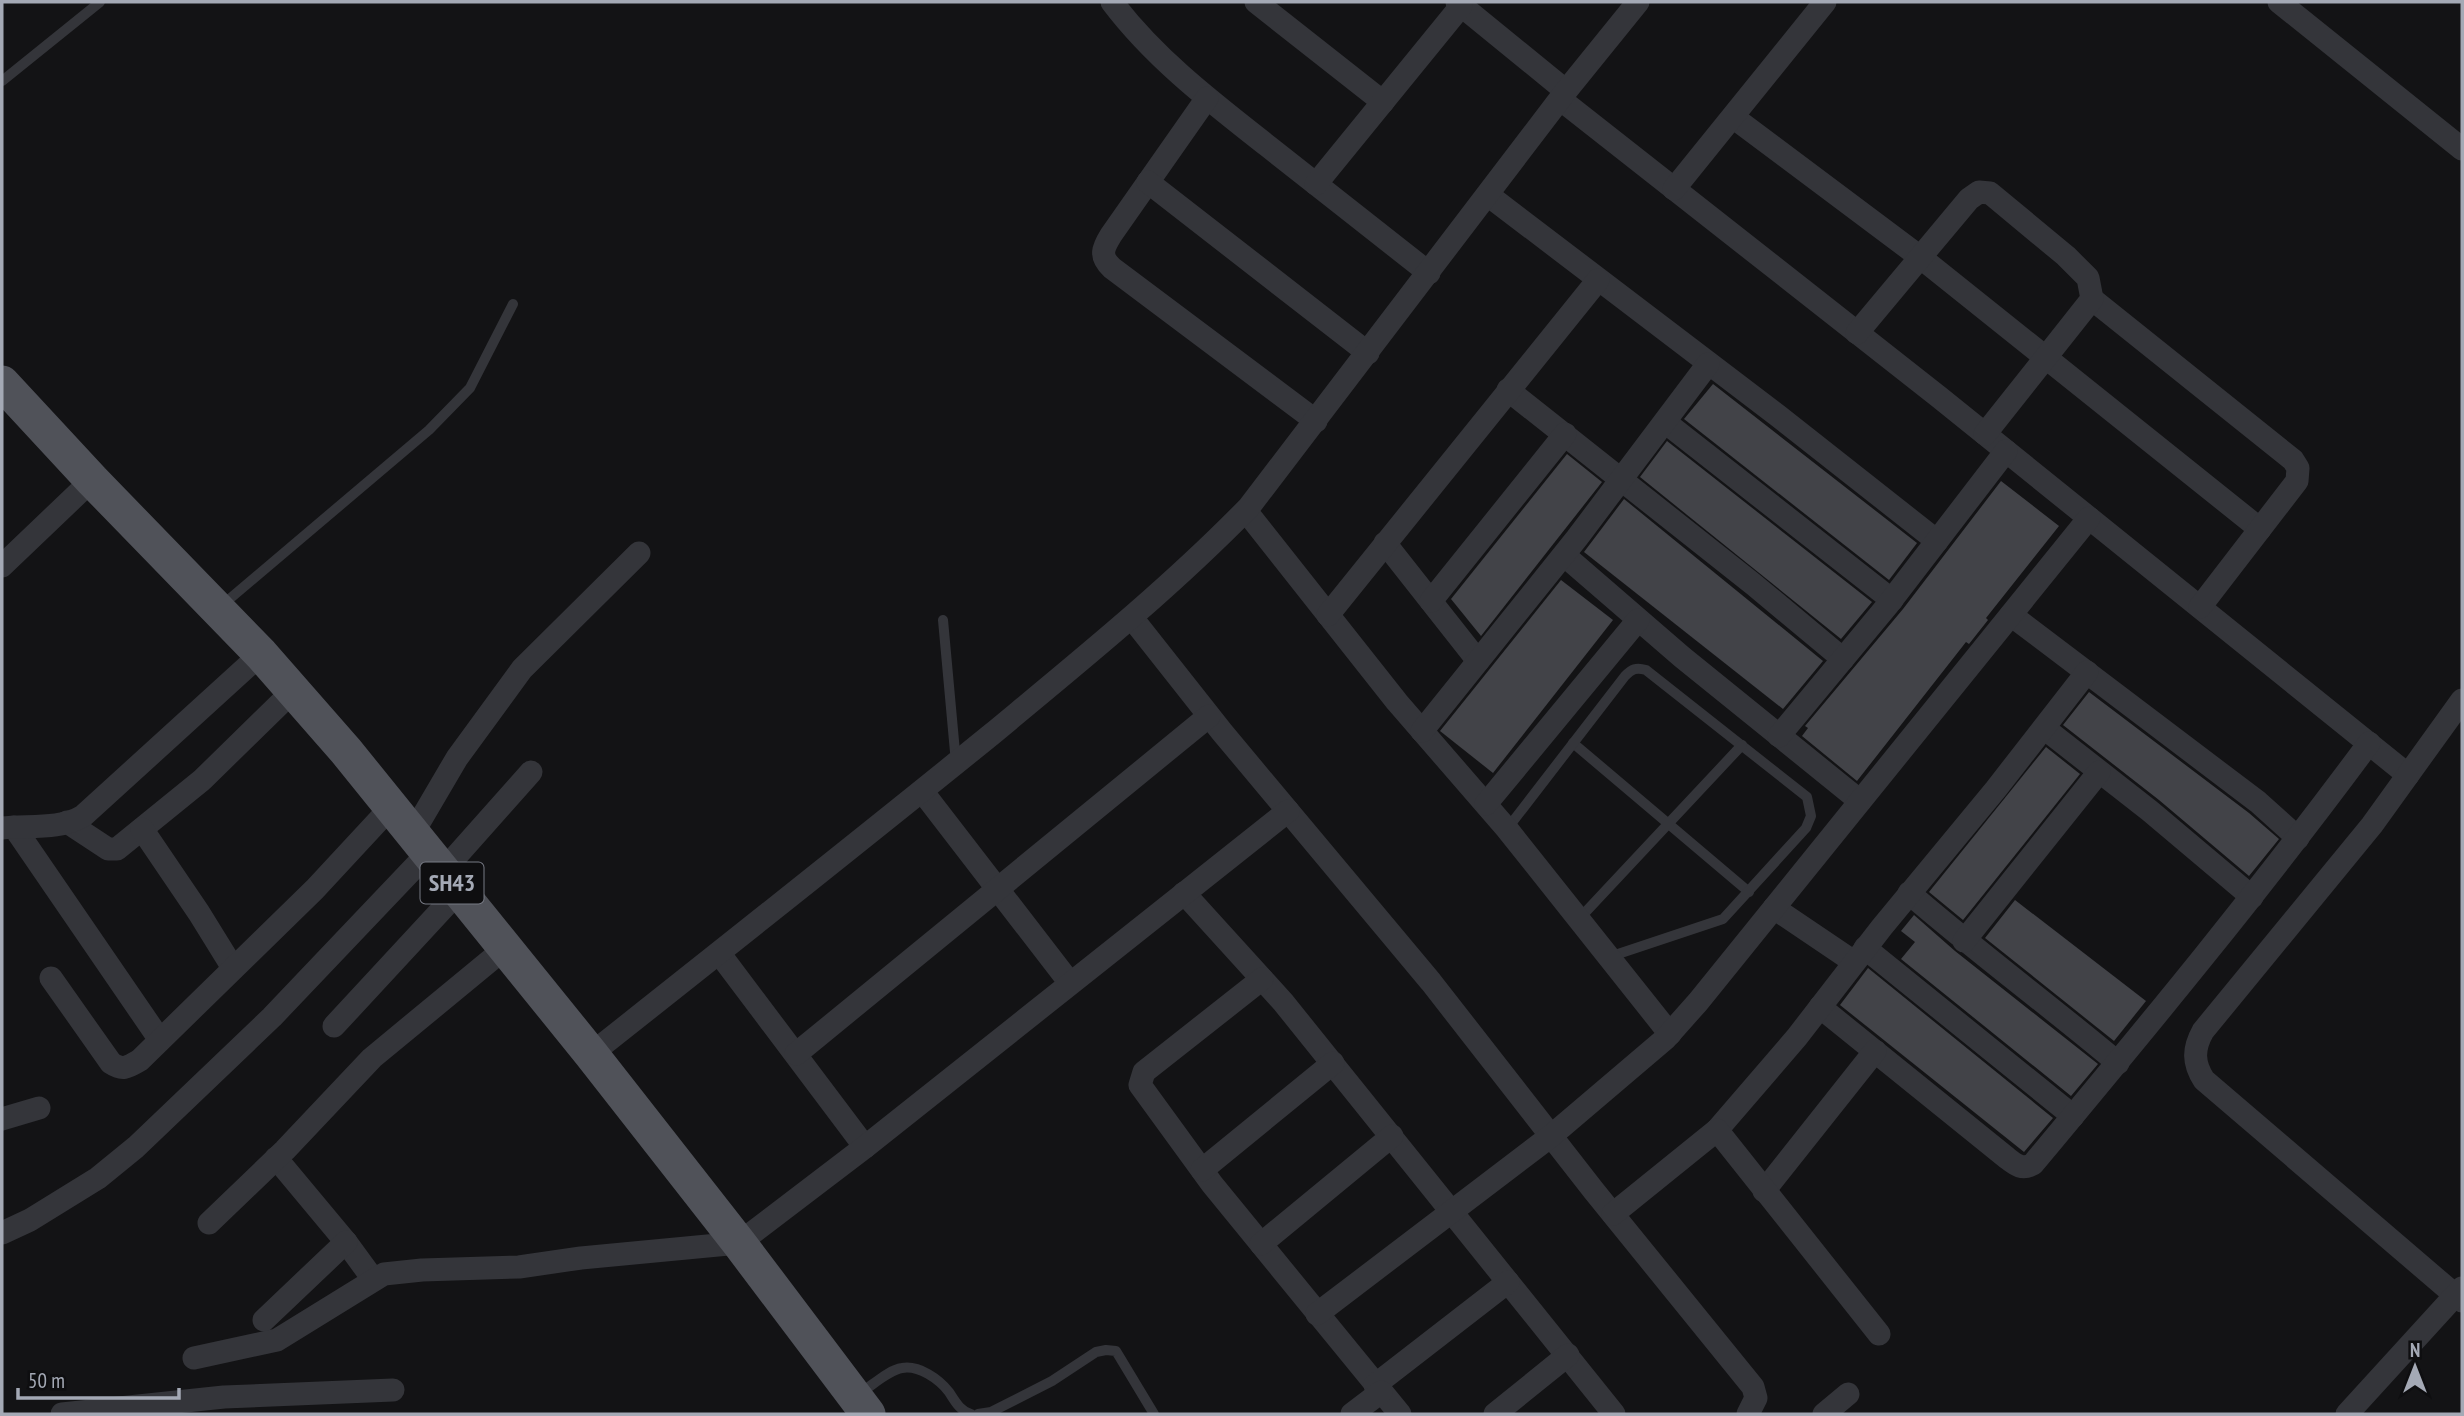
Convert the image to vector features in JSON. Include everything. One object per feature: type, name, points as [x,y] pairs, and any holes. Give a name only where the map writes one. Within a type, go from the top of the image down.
[{"type":"main road","name":"SH43","points":[[2,383],[261,654],[293,691],[427,851],[590,1054],[739,1243],[861,1405]]},
{"type":"street","points":[[1112,2],[1168,63],[1207,98],[1429,273]]},
{"type":"street","points":[[1256,2],[1383,102]]},
{"type":"street","points":[[590,1054],[922,791],[1132,618],[1245,510],[1316,421],[1563,95],[1638,2]]},
{"type":"street","points":[[1674,189],[1825,2]]},
{"type":"street","points":[[2279,2],[2462,149]]},
{"type":"street","points":[[1316,184],[1459,4],[1674,189],[1985,434],[2408,775]]},
{"type":"street","points":[[1207,98],[1103,248],[1103,257],[1106,263],[1316,421]]},
{"type":"street","points":[[1732,117],[1920,257],[2260,529]]},
{"type":"street","points":[[1148,182],[1368,353]]},
{"type":"street","points":[[1857,333],[1969,199],[1979,192],[1990,193],[2066,256],[2088,278],[2092,299],[2293,460],[2298,468],[2297,481],[2200,607]]},
{"type":"street","points":[[1488,195],[1937,541]]},
{"type":"street","points":[[1328,615],[1598,280]]},
{"type":"street","points":[[1985,434],[2092,299]]},
{"type":"street","points":[[1422,731],[1563,555],[1708,364]]},
{"type":"street","points":[[1508,390],[1753,584],[1843,659]]},
{"type":"street","points":[[1665,422],[1892,600]]},
{"type":"street","points":[[1431,601],[1565,434]]},
{"type":"street","points":[[1779,736],[1892,600],[2006,451]]},
{"type":"street","points":[[2,566],[92,480]]},
{"type":"street","points":[[1245,510],[1422,731],[1507,829],[1670,1034]]},
{"type":"street","points":[[1317,1314],[1551,1136],[1670,1034],[2089,518]]},
{"type":"street","points":[[1385,543],[1478,661]]},
{"type":"street","points":[[334,1027],[427,851],[457,758],[523,669],[639,553]]},
{"type":"street","points":[[1563,555],[1638,620],[1860,801]]},
{"type":"street","points":[[2011,615],[2258,802],[2298,838]]},
{"type":"street","points":[[1132,618],[1209,716],[1431,982],[1753,1387],[1756,1398],[1748,1414]]},
{"type":"street","points":[[1486,804],[1638,620]]},
{"type":"street","points":[[160,1040],[8,828],[67,822],[83,816],[261,654]]},
{"type":"street","points":[[1613,1214],[1717,1130],[1797,1037],[2087,672]]},
{"type":"street","points":[[67,822],[108,849],[117,849],[202,780],[293,691]]},
{"type":"street","points":[[2347,1414],[2460,1295],[2204,1080],[2197,1069],[2196,1045],[2203,1031],[2372,825],[2462,700]]},
{"type":"street","points":[[796,1054],[1209,716]]},
{"type":"street","points":[[2044,728],[2252,897]]},
{"type":"street","points":[[1820,1007],[2020,1167],[2026,1168],[2033,1164],[2118,1063],[2252,897],[2369,743]]},
{"type":"street","points":[[2,1233],[30,1220],[98,1178],[136,1147],[272,1017],[427,851],[531,772]]},
{"type":"street","points":[[1964,941],[2099,772]]},
{"type":"street","points":[[922,791],[1070,983]]},
{"type":"street","points":[[194,1358],[277,1340],[384,1274],[519,1267],[581,1258],[739,1243],[865,1147],[1288,811]]},
{"type":"street","points":[[142,829],[233,968]]},
{"type":"street","points":[[51,978],[111,1062],[118,1068],[127,1068],[140,1060],[315,889],[427,851]]},
{"type":"street","points":[[1184,893],[1333,1063],[1614,1414]]},
{"type":"street","points":[[1909,894],[2118,1063]]},
{"type":"street","points":[[1774,908],[1860,955],[2073,1116]]},
{"type":"street","points":[[209,1223],[372,1058],[504,949]]},
{"type":"street","points":[[719,953],[865,1147]]},
{"type":"street","points":[[1262,979],[1144,1073],[1140,1079],[1143,1091],[1202,1170],[1400,1414]]},
{"type":"street","points":[[1764,1191],[1875,1051]]},
{"type":"street","points":[[1202,1170],[1333,1063]]},
{"type":"street","points":[[2,1119],[39,1108]]},
{"type":"street","points":[[1717,1130],[1879,1334]]},
{"type":"street","points":[[1261,1244],[1392,1136]]},
{"type":"street","points":[[276,1158],[373,1279]]},
{"type":"street","points":[[264,1320],[346,1242]]},
{"type":"street","points":[[1352,1414],[1378,1388],[1508,1282]]},
{"type":"street","points":[[1495,1414],[1568,1354]]},
{"type":"street","points":[[62,1414],[224,1397],[393,1390]]},
{"type":"street","points":[[1824,1414],[1848,1394]]},
{"type":"lane","points":[[2,81],[100,2]]},
{"type":"lane","points":[[218,609],[461,400],[480,371],[513,304]]},
{"type":"lane","points":[[943,620],[956,763]]},
{"type":"lane","points":[[1507,829],[1625,676],[1639,668],[1646,670],[1807,797],[1811,816],[1806,828],[1723,919],[1609,957]]},
{"type":"lane","points":[[1573,743],[1749,892]]},
{"type":"lane","points":[[1579,919],[1742,745]]},
{"type":"lane","points":[[978,1414],[991,1412],[1052,1381],[1096,1352],[1106,1350],[1116,1351],[1154,1414]]},
{"type":"lane","points":[[861,1405],[899,1368],[909,1368],[927,1373],[942,1383],[962,1410],[971,1414]]},
{"type":"building","points":[[1713,384],[1917,543],[1889,580],[1684,419]]},
{"type":"building","points":[[1667,441],[1872,602],[1841,639],[1640,477]]},
{"type":"building","points":[[1567,454],[1602,482],[1481,636],[1451,599]]},
{"type":"building","points":[[2001,481],[2059,526],[1986,618],[1988,620],[1969,644],[1966,642],[1857,781],[1802,736],[1808,728],[1805,726],[1903,609]]},
{"type":"building","points":[[1624,499],[1823,661],[1783,709],[1584,552]]},
{"type":"building","points":[[1561,580],[1613,620],[1493,773],[1440,731]]},
{"type":"building","points":[[2089,692],[2249,813],[2279,839],[2249,876],[2159,800],[2063,725]]},
{"type":"building","points":[[2046,747],[2080,774],[1963,920],[1929,892]]},
{"type":"building","points":[[2015,900],[2146,1001],[2114,1041],[1985,938]]},
{"type":"building","points":[[1914,915],[1955,951],[2098,1064],[2071,1096],[1901,959],[1915,942],[1901,931]]},
{"type":"building","points":[[1868,968],[2053,1118],[2024,1152],[1840,1005]]}]
